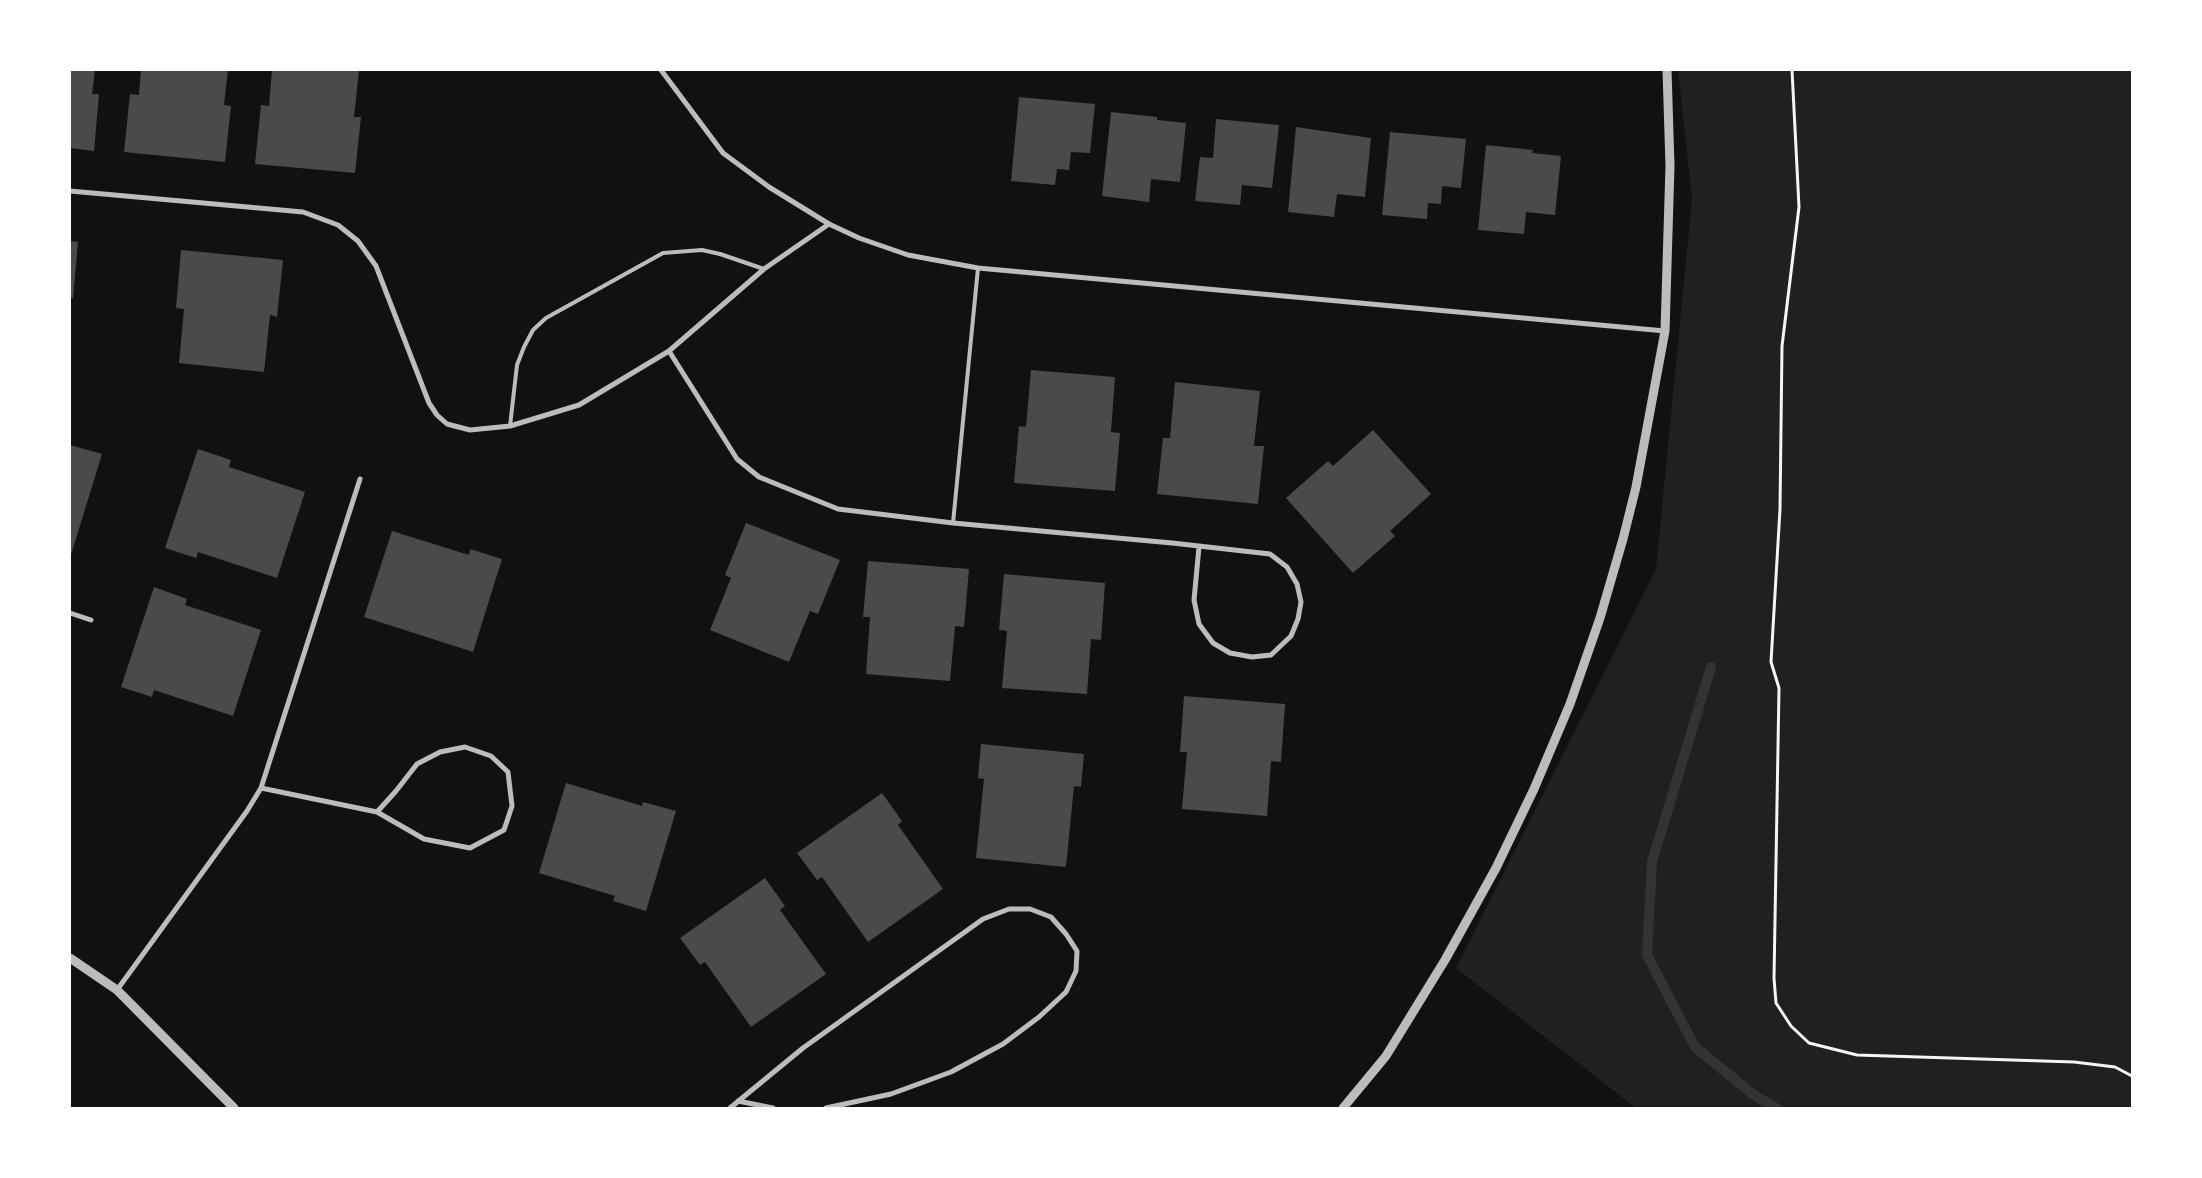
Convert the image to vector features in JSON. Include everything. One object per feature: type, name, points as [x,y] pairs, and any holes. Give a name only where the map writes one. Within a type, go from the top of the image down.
[{"type":"street","points":[[661,70],[723,153],[769,187],[829,224],[860,238],[908,255],[978,268],[1665,331]]},
{"type":"street","points":[[1343,1108],[1386,1056],[1445,960],[1517,824],[1570,704],[1600,618],[1636,487],[1665,331],[1670,166],[1667,70]]},
{"type":"street","points":[[70,191],[303,212],[338,225],[358,241],[376,266],[429,403],[437,415],[447,424],[470,430],[510,426],[580,405],[669,351],[764,269],[829,224]]},
{"type":"street","points":[[669,351],[737,459],[759,478],[838,509],[952,523],[1199,547],[1270,554],[1287,567],[1297,584],[1301,602],[1298,618],[1291,636],[1270,655],[1252,657],[1230,653],[1213,643],[1199,624],[1194,600],[1199,547]]},
{"type":"street","points":[[117,990],[248,811],[261,788],[360,479]]},
{"type":"street","points":[[70,613],[91,620]]},
{"type":"street","points":[[261,788],[377,812],[424,839],[470,848],[504,830],[512,806],[508,772],[491,756],[465,747],[440,752],[417,764],[377,812]]},
{"type":"street","points":[[730,1108],[803,1048],[983,919],[1009,909],[1030,909],[1051,917],[1066,934],[1077,951],[1076,972],[1066,992],[1039,1017],[1003,1044],[951,1072],[925,1082],[891,1094],[826,1108]]},
{"type":"street","points":[[70,958],[117,990],[234,1108]]},
{"type":"street","points":[[738,1101],[773,1108]]},
{"type":"lane","points":[[510,426],[517,365],[533,330],[546,318],[663,252],[702,250],[764,269]]},
{"type":"lane","points":[[952,523],[978,268]]},
{"type":"path","points":[[1792,70],[1799,207],[1782,346],[1780,509],[1771,662],[1779,688],[1774,978],[1776,1003],[1791,1026],[1809,1044],[1857,1055],[2074,1062],[2115,1067],[2132,1076]]},
{"type":"shaded area","points":[[1678,70],[2132,70],[2132,1108],[1636,1108],[1456,968],[1656,569],[1692,199]]},
{"type":"building","points":[[70,70],[95,70],[92,94],[99,94],[94,151],[70,148]]},
{"type":"building","points":[[141,70],[228,70],[224,105],[231,106],[225,162],[124,152],[130,94],[139,95]]},
{"type":"building","points":[[272,70],[359,70],[354,117],[361,117],[355,173],[255,164],[261,105],[269,106]]},
{"type":"building","points":[[1019,97],[1095,104],[1090,153],[1071,152],[1069,170],[1057,169],[1055,185],[1011,181]]},
{"type":"building","points":[[1111,112],[1157,117],[1157,120],[1186,123],[1180,182],[1151,179],[1149,202],[1102,196]]},
{"type":"building","points":[[1216,119],[1279,125],[1272,188],[1242,185],[1240,205],[1195,201],[1200,157],[1213,158]]},
{"type":"building","points":[[1296,127],[1371,138],[1365,197],[1337,194],[1334,217],[1288,212]]},
{"type":"building","points":[[1390,132],[1466,139],[1461,188],[1442,186],[1441,204],[1428,203],[1427,219],[1382,215]]},
{"type":"building","points":[[1486,145],[1533,150],[1532,153],[1561,156],[1555,215],[1526,212],[1524,234],[1478,230]]},
{"type":"building","points":[[70,241],[78,242],[73,298],[70,298]]},
{"type":"building","points":[[181,250],[283,260],[277,317],[270,315],[264,372],[179,363],[184,309],[176,308]]},
{"type":"building","points":[[1031,370],[1115,377],[1111,432],[1120,433],[1115,491],[1014,483],[1019,426],[1026,427]]},
{"type":"building","points":[[1175,382],[1260,391],[1254,446],[1264,446],[1258,504],[1157,494],[1163,438],[1170,438]]},
{"type":"building","points":[[1373,430],[1431,494],[1390,531],[1395,536],[1353,573],[1286,498],[1328,461],[1333,466]]},
{"type":"building","points":[[70,445],[102,454],[70,558]]},
{"type":"building","points":[[198,449],[231,460],[229,467],[305,492],[277,578],[198,552],[196,558],[165,548]]},
{"type":"building","points":[[746,523],[840,560],[818,614],[810,611],[789,662],[710,630],[731,578],[725,575]]},
{"type":"building","points":[[392,531],[469,555],[470,549],[502,559],[473,652],[364,617]]},
{"type":"building","points":[[868,561],[969,569],[964,627],[955,626],[950,681],[866,674],[870,617],[863,617]]},
{"type":"building","points":[[1004,574],[1105,583],[1101,640],[1091,639],[1087,694],[1002,688],[1007,631],[999,630]]},
{"type":"building","points":[[154,587],[187,599],[185,605],[261,630],[233,716],[154,690],[152,697],[121,687]]},
{"type":"building","points":[[1184,696],[1285,704],[1281,762],[1271,761],[1267,816],[1182,809],[1187,752],[1180,752]]},
{"type":"building","points":[[981,744],[1084,754],[1081,787],[1074,786],[1066,867],[976,858],[984,779],[978,778]]},
{"type":"building","points":[[566,783],[642,806],[643,802],[676,811],[646,911],[613,901],[615,896],[539,873]]},
{"type":"building","points":[[882,793],[902,821],[898,825],[943,889],[868,942],[822,877],[817,880],[797,853]]},
{"type":"building","points":[[765,878],[785,906],[780,910],[826,974],[751,1027],[705,962],[700,965],[680,938]]},
{"type":"waterway","points":[[1711,667],[1652,862],[1647,955],[1695,1047],[1754,1095],[1776,1108]]}]
